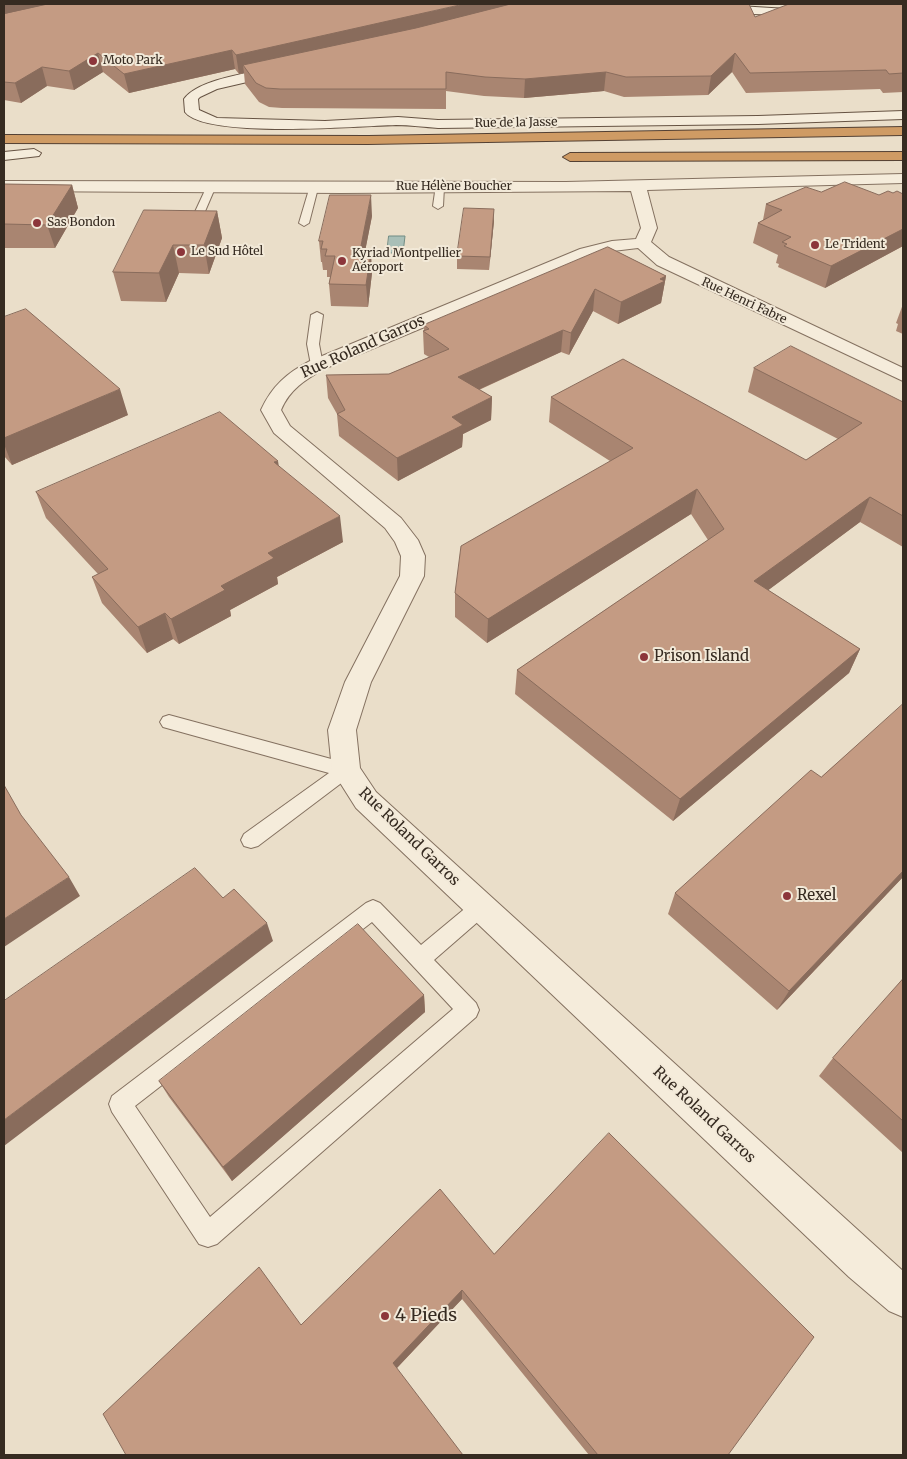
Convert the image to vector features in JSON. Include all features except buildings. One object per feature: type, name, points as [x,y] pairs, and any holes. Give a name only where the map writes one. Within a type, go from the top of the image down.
[{"type":"highway","points":[[31,146],[169,141],[525,139],[903,131]]},
{"type":"highway","points":[[4,139],[31,146],[326,155]]},
{"type":"highway","points":[[554,157],[766,158],[903,156]]},
{"type":"street","points":[[711,4],[753,12],[817,13]]},
{"type":"street","name":"Rue de la Jasse","points":[[295,67],[206,88],[195,94],[190,103],[192,112],[200,118],[217,122],[325,125],[372,122],[438,124],[758,120],[903,115]]},
{"type":"street","points":[[4,154],[31,146]]},
{"type":"street","name":"Rue Hélène Boucher","points":[[4,186],[210,188],[638,187],[903,178]]},
{"type":"street","points":[[638,187],[649,228],[642,243]]},
{"type":"street","name":"Rue Roland Garros","points":[[642,243],[612,246],[586,253],[316,365],[294,377],[278,393],[271,410],[280,429],[393,523],[406,540],[413,556],[412,576],[358,682],[342,730],[346,770],[366,800],[863,1263],[903,1297]]},
{"type":"street","name":"Rue Henri Fabre","points":[[642,243],[664,261],[698,279],[903,376]]},
{"type":"lane","points":[[438,206],[439,187]]},
{"type":"lane","points":[[199,214],[210,188]]},
{"type":"lane","points":[[304,223],[313,188]]},
{"type":"lane","points":[[316,365],[313,344],[317,314]]},
{"type":"lane","points":[[170,722],[346,770]]},
{"type":"lane","points":[[250,840],[346,770]]},
{"type":"lane","points":[[420,959],[481,907]]},
{"type":"lane","points":[[374,909],[420,959],[468,1010],[208,1235],[120,1104],[374,909]]},
{"type":"water","points":[[389,236],[405,236],[403,253],[387,253]]},
{"type":"place","name":"Moto Park","points":[[93,61]]},
{"type":"place","name":"Sas Bondon","points":[[37,223]]},
{"type":"place","name":"Le Trident","points":[[815,245]]},
{"type":"place","name":"Le Sud Hôtel","points":[[181,252]]},
{"type":"place","name":"Kyriad Montpellier Aéroport","points":[[342,261]]},
{"type":"place","name":"Prison Island","points":[[644,657]]},
{"type":"place","name":"Rexel","points":[[787,896]]},
{"type":"place","name":"4 Pieds","points":[[385,1316]]}]
